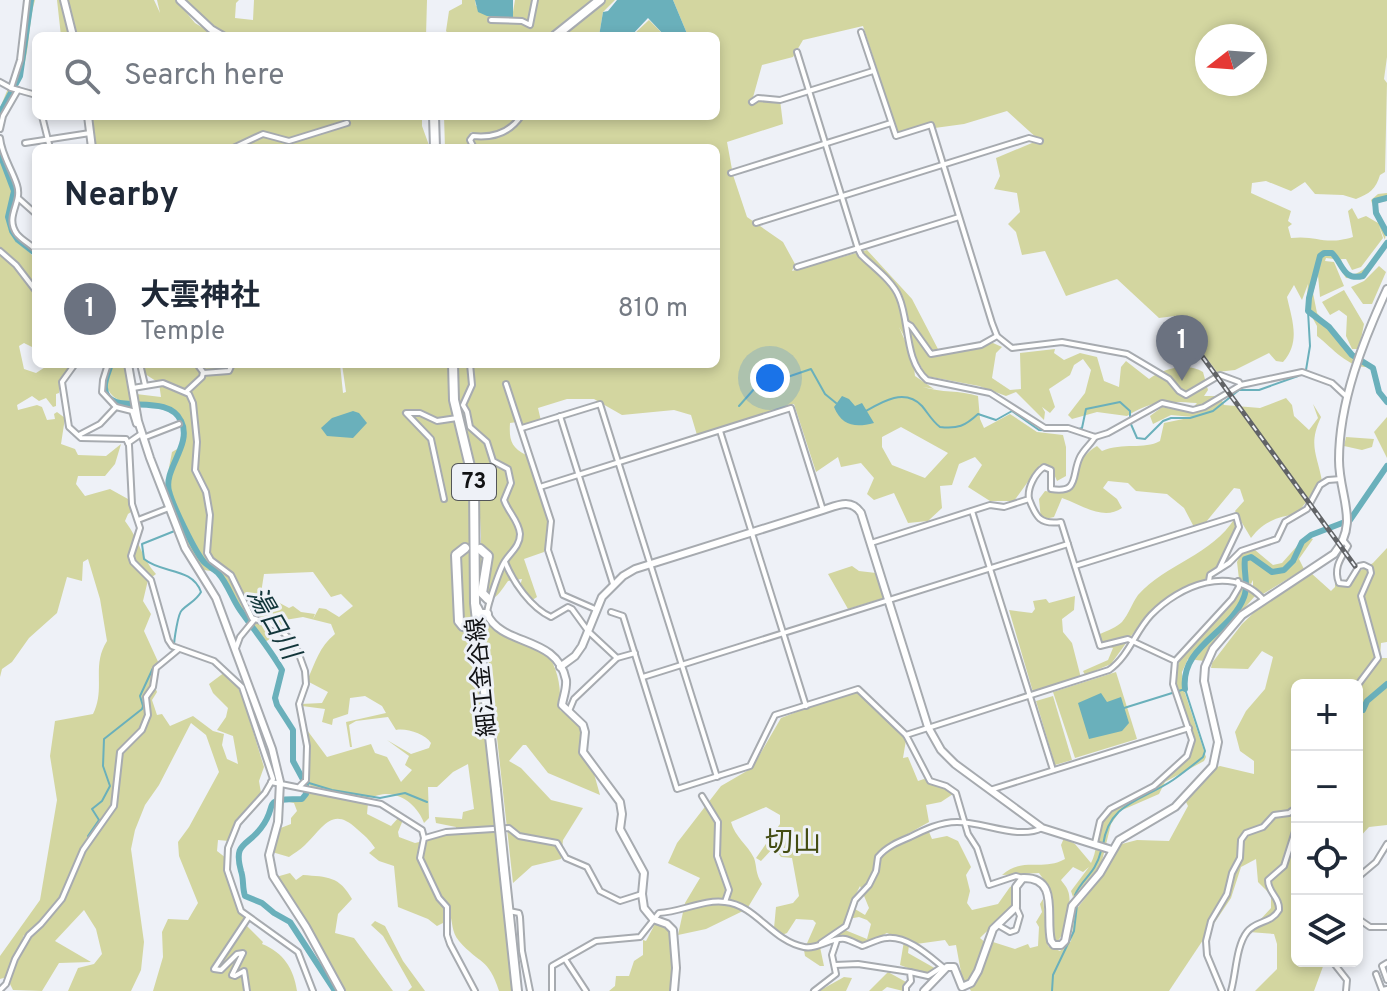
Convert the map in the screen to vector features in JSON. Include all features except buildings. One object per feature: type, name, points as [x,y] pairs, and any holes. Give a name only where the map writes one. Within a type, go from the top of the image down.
[{"type":"main road","points":[[562,32],[600,0]]},
{"type":"main road","points":[[437,120],[437,144]]},
{"type":"main road","name":"細江金谷線","points":[[453,368],[457,418],[474,483],[476,625],[517,991]]},
{"type":"main road","points":[[465,548],[456,555],[459,621],[463,626],[476,625],[487,614]]},
{"type":"main road","points":[[480,549],[488,556],[482,593],[488,599]]},
{"type":"main road","points":[[475,603],[480,614],[487,614]]},
{"type":"street","points":[[11,88],[20,60],[27,0]]},
{"type":"street","points":[[64,0],[72,32]]},
{"type":"street","points":[[180,0],[216,32]]},
{"type":"street","points":[[491,20],[522,21],[530,25],[535,2]]},
{"type":"street","points":[[861,32],[896,136],[931,125],[997,336],[1012,348],[1062,342],[1115,350],[1169,379],[1182,394],[1192,393],[1220,375],[1241,385]]},
{"type":"street","points":[[797,52],[858,249],[897,292],[910,346],[927,380],[990,393],[1045,428],[1068,428],[1095,437],[1162,403],[1193,410],[1204,407],[1241,385],[1302,372],[1332,383],[1349,399]]},
{"type":"street","points":[[752,102],[758,98],[780,100],[873,71]]},
{"type":"street","points":[[0,82],[32,94]]},
{"type":"street","points":[[0,129],[6,110],[18,90]]},
{"type":"street","points":[[43,120],[49,144]]},
{"type":"street","points":[[88,120],[91,144]]},
{"type":"street","points":[[472,144],[470,140],[473,136],[485,138],[504,132],[517,120]]},
{"type":"street","points":[[242,144],[263,134],[289,141],[347,123]]},
{"type":"street","points":[[731,173],[891,123]]},
{"type":"street","points":[[25,143],[90,133]]},
{"type":"street","points":[[0,138],[3,155],[17,183],[18,198],[11,217],[13,226],[32,247]]},
{"type":"street","points":[[756,223],[1029,138],[1040,141]]},
{"type":"street","points":[[18,198],[32,210]]},
{"type":"street","points":[[797,267],[959,217]]},
{"type":"street","points":[[0,251],[32,286]]},
{"type":"street","points":[[611,612],[623,616],[677,789],[750,766],[775,715],[858,689],[906,735],[930,781],[956,793],[989,885],[1016,876],[1032,878],[1044,884],[1048,894],[1051,941],[1054,945],[1061,945],[1065,941],[1072,906],[1100,873],[1112,850],[1125,835],[1175,807],[1213,766],[1218,742],[1204,681],[1205,667],[1213,649],[1242,615],[1325,561],[1344,541],[1348,515],[1341,479],[1341,432],[1369,329],[1387,289]]},
{"type":"street","points":[[905,323],[911,326],[931,354],[981,345],[997,336]]},
{"type":"street","points":[[71,368],[64,376],[62,386],[69,427],[78,436],[119,437],[128,443],[132,504],[138,520],[138,537],[131,556],[151,580],[168,640],[179,649],[214,661],[242,687],[276,782]]},
{"type":"street","points":[[107,368],[102,392],[116,407],[132,411],[140,430]]},
{"type":"street","points":[[129,368],[140,430],[169,508],[185,548],[216,598],[272,749],[278,822],[269,855],[273,876],[341,991]]},
{"type":"street","points":[[141,368],[145,386]]},
{"type":"street","points":[[200,368],[203,373]]},
{"type":"street","points":[[203,373],[229,371],[230,368]]},
{"type":"street","points":[[470,368],[472,385],[463,405],[470,427],[487,442],[493,461],[503,465],[509,473],[510,486],[504,500],[520,537],[504,561],[498,583],[488,599],[487,614],[500,628],[521,641],[547,649],[560,667],[566,685],[562,705],[583,725],[582,746],[587,760],[620,802],[620,829],[644,873],[644,908],[653,919],[673,930],[674,991]]},
{"type":"street","points":[[132,390],[163,383],[183,392],[199,382],[203,373]]},
{"type":"street","points":[[506,384],[551,521],[548,550],[563,595],[595,609]]},
{"type":"street","points":[[187,391],[193,403],[197,442],[195,470],[206,492],[210,515],[207,553],[211,560],[231,575],[246,611],[254,620],[276,626],[289,638],[305,671],[304,691],[299,704],[307,746],[306,780],[300,786]]},
{"type":"street","points":[[522,428],[600,404],[717,777]]},
{"type":"street","points":[[78,436],[100,424],[116,407]]},
{"type":"street","points":[[540,487],[791,408],[823,510]]},
{"type":"street","points":[[444,499],[431,439],[406,413],[420,413],[437,421],[457,418]]},
{"type":"street","points":[[560,416],[613,584]]},
{"type":"street","points":[[128,443],[140,430],[179,424]]},
{"type":"street","points":[[720,431],[806,706]]},
{"type":"street","points":[[1095,437],[1080,457],[1071,487],[1051,489],[1051,470],[1044,467],[1028,489],[1029,499],[1039,520],[1044,523],[1061,522],[1100,646],[1124,639],[1175,661]]},
{"type":"street","points":[[1209,581],[1210,575],[1241,551],[1277,539],[1285,522],[1307,509],[1320,485],[1328,480],[1341,479]]},
{"type":"street","points":[[871,543],[990,505],[1004,507],[1029,499]]},
{"type":"street","points":[[560,667],[575,656],[595,609],[613,584],[635,569],[845,503],[856,506],[871,543],[928,727],[941,750],[955,764],[1042,828],[1112,850]]},
{"type":"street","points":[[138,520],[169,508]]},
{"type":"street","points":[[972,511],[1053,770]]},
{"type":"street","points":[[1075,566],[1236,516],[1239,527],[1219,569]]},
{"type":"street","points":[[1344,541],[1348,546],[1338,561],[1339,583],[1348,584],[1359,566],[1367,565],[1371,573],[1361,596],[1378,658],[1362,679]]},
{"type":"street","points":[[642,677],[1068,544]]},
{"type":"street","points":[[504,561],[511,577],[543,614],[551,617],[568,607],[572,609],[588,631],[617,658]]},
{"type":"street","points":[[906,735],[1109,670],[1127,653],[1142,625],[1161,606],[1209,581],[1240,582],[1263,599]]},
{"type":"street","points":[[1095,843],[1100,821],[1110,809],[1154,786],[1187,756],[1192,744],[1173,684],[1175,661],[1232,599],[1240,582]]},
{"type":"street","points":[[235,650],[240,637],[254,620]]},
{"type":"street","points":[[0,990],[6,984],[15,959],[29,935],[62,899],[83,850],[114,806],[122,747],[142,730],[148,715],[146,697],[153,687],[156,668],[179,649]]},
{"type":"street","points":[[568,713],[574,699],[617,658],[635,653]]},
{"type":"street","points":[[990,790],[1189,728]]},
{"type":"street","points":[[276,782],[381,804],[418,827],[424,838],[420,858],[439,898],[447,907],[447,935],[475,991]]},
{"type":"street","points":[[276,782],[238,823],[228,848],[227,870],[241,911],[298,952],[313,991]]},
{"type":"street","points":[[702,796],[718,822],[717,856],[729,890],[725,902]]},
{"type":"street","points":[[1222,991],[1207,955],[1206,941],[1211,921],[1227,894],[1232,873],[1240,858],[1241,840],[1246,833],[1263,827],[1274,815],[1291,812]]},
{"type":"street","points":[[820,944],[846,926],[855,900],[869,885],[876,871],[881,852],[896,843],[946,823],[964,822],[1026,833],[1042,828]]},
{"type":"street","points":[[424,838],[446,832],[509,828],[519,836],[557,843],[568,859],[587,867],[600,891],[620,901],[642,894]]},
{"type":"street","points":[[1231,991],[1247,932],[1257,924],[1271,920],[1279,910],[1278,898],[1268,880],[1284,866],[1291,844]]},
{"type":"street","points":[[1363,873],[1376,862],[1387,844]]},
{"type":"street","points":[[998,925],[1010,932],[1016,930],[1020,916],[1016,907],[1016,887],[1023,878]]},
{"type":"street","points":[[552,991],[552,966],[596,941],[640,937],[659,913],[675,913],[725,902],[753,912],[759,922],[772,932],[800,946],[807,948],[843,938],[862,946],[887,938],[895,939],[920,949],[943,968]]},
{"type":"street","points":[[835,965],[858,964],[928,976],[943,968],[954,967],[960,985],[967,989],[978,971],[991,933],[1016,907]]},
{"type":"street","points":[[508,911],[515,911],[520,917],[522,951],[530,991]]},
{"type":"street","points":[[247,991],[244,971],[232,975],[243,953],[237,954],[221,970],[214,969],[248,918]]},
{"type":"street","points":[[1363,922],[1370,927],[1387,927]]},
{"type":"street","points":[[814,991],[836,974],[832,955],[837,940]]},
{"type":"street","points":[[565,959],[586,991]]},
{"type":"street","points":[[1387,963],[1382,966],[1387,978],[1377,977],[1382,990],[1387,989]]},
{"type":"street","points":[[1337,967],[1347,980],[1346,991]]},
{"type":"street","points":[[924,991],[943,968]]},
{"type":"street","points":[[906,991],[911,981],[910,972]]},
{"type":"green space","points":[[28,0],[35,0],[25,61],[17,88],[0,123],[0,108],[18,64]]},
{"type":"green space","points":[[57,0],[154,0],[160,13],[157,0],[176,0],[195,23],[210,32],[61,32]]},
{"type":"green space","points":[[184,0],[239,0],[235,18],[253,20],[254,0],[427,0],[426,32],[223,32]]},
{"type":"green space","points":[[462,0],[475,0],[476,6],[512,18],[515,0],[615,0],[603,12],[600,32],[566,32],[565,27],[553,32],[447,32],[449,11],[462,4]]},
{"type":"green space","points":[[673,0],[1387,0],[1385,172],[1371,190],[1356,199],[1315,194],[1305,182],[1291,191],[1266,181],[1252,183],[1251,193],[1291,211],[1288,221],[1292,224],[1288,227],[1291,238],[1335,241],[1353,237],[1348,211],[1352,208],[1358,219],[1366,216],[1378,223],[1371,200],[1378,194],[1387,193],[1387,201],[1377,202],[1386,227],[1385,240],[1379,226],[1383,238],[1361,267],[1352,270],[1346,259],[1341,259],[1344,269],[1352,275],[1357,273],[1372,261],[1385,241],[1371,268],[1362,279],[1346,278],[1334,259],[1326,258],[1325,261],[1334,262],[1344,286],[1320,297],[1318,275],[1313,293],[1317,313],[1355,355],[1374,367],[1350,362],[1317,336],[1317,326],[1306,306],[1308,284],[1302,300],[1294,285],[1287,297],[1293,322],[1293,339],[1283,362],[1276,361],[1269,353],[1235,370],[1217,372],[1175,316],[1159,318],[1117,279],[1066,296],[1045,251],[1022,255],[1016,232],[1008,224],[1020,212],[1017,193],[994,189],[1000,176],[996,158],[1039,140],[1007,111],[964,124],[898,133],[863,26],[803,40],[793,57],[762,65],[752,101],[780,100],[783,124],[727,142],[733,175],[747,217],[783,242],[795,264],[792,271],[867,250],[912,299],[939,351],[993,343],[1002,347],[996,353],[992,378],[1010,390],[1021,389],[1020,353],[1055,349],[1054,353],[1064,360],[1080,353],[1097,357],[1104,381],[1119,387],[1121,367],[1126,361],[1149,379],[1176,368],[1197,369],[1203,372],[1208,390],[1204,396],[1220,396],[1224,405],[1260,408],[1286,398],[1292,405],[1294,416],[1309,430],[1318,418],[1313,404],[1321,417],[1314,442],[1322,481],[1297,514],[1271,521],[1251,538],[1235,511],[1244,501],[1240,489],[1234,488],[1206,522],[1194,527],[1184,508],[1167,494],[1136,491],[1128,483],[1108,481],[1103,488],[1117,499],[1122,508],[1115,512],[1100,512],[1062,498],[1054,517],[1041,520],[1039,499],[1045,491],[1058,493],[1074,487],[1080,463],[1091,450],[1097,446],[1102,451],[1154,444],[1160,441],[1164,423],[1193,417],[1171,415],[1153,424],[1150,416],[1162,407],[1189,412],[1197,403],[1160,403],[1127,416],[1097,412],[1072,419],[1068,415],[1085,393],[1091,370],[1083,359],[1074,365],[1070,375],[1049,389],[1055,407],[1050,413],[1042,407],[1044,420],[1016,392],[1006,396],[979,386],[926,376],[899,327],[913,359],[915,376],[934,389],[923,387],[937,390],[964,393],[978,396],[984,428],[1010,414],[1037,432],[1063,435],[1066,476],[1057,481],[1051,467],[1040,465],[1014,501],[990,501],[968,487],[982,465],[975,457],[959,464],[952,485],[940,486],[942,508],[928,521],[908,523],[894,493],[874,500],[867,494],[874,478],[861,463],[841,467],[838,457],[816,472],[794,404],[697,435],[691,415],[674,410],[622,415],[594,399],[567,399],[538,408],[541,421],[523,426],[509,392],[517,422],[510,423],[511,438],[514,446],[526,455],[550,528],[544,552],[524,559],[537,597],[531,601],[520,586],[522,579],[508,581],[494,598],[482,601],[478,481],[456,399],[458,368],[720,368],[720,144],[476,144],[472,138],[490,139],[517,120],[720,120],[720,32],[686,32]],"holes":[[[901,427],[948,453],[925,478],[892,465],[882,447],[882,437]]]},
{"type":"green space","points":[[649,20],[661,32],[636,32]]},
{"type":"green space","points":[[92,120],[422,120],[429,144],[95,144]]},
{"type":"green space","points":[[444,120],[514,120],[497,132],[471,132],[467,138],[470,144],[445,144]]},
{"type":"green space","points":[[0,147],[14,178],[10,182],[14,191],[8,225],[15,240],[32,255],[32,347],[24,343],[19,346],[24,369],[36,373],[44,368],[69,368],[60,380],[56,406],[53,407],[46,398],[39,401],[32,396],[17,405],[18,410],[37,405],[42,407],[47,420],[55,419],[57,412],[65,418],[61,444],[75,449],[78,455],[106,456],[121,444],[115,464],[105,476],[78,476],[76,484],[85,496],[110,489],[128,499],[134,510],[125,521],[156,574],[148,580],[143,601],[151,614],[144,631],[160,666],[153,682],[157,692],[152,700],[157,715],[162,714],[170,726],[193,716],[213,731],[224,734],[222,745],[227,759],[238,764],[233,736],[217,730],[228,708],[213,693],[209,684],[225,672],[241,692],[264,767],[259,781],[261,793],[235,825],[229,841],[218,840],[217,851],[226,858],[231,887],[246,925],[262,944],[286,962],[297,991],[153,991],[163,957],[162,932],[168,919],[188,920],[198,903],[179,856],[178,842],[219,772],[206,735],[191,723],[159,785],[145,805],[135,830],[131,849],[144,942],[141,970],[131,991],[68,991],[78,968],[94,964],[102,954],[96,929],[84,910],[55,941],[91,962],[59,963],[42,991],[13,990],[9,982],[28,938],[24,935],[7,977],[0,979],[0,956],[40,900],[57,800],[50,756],[55,721],[93,714],[97,704],[100,659],[107,641],[100,599],[88,559],[83,562],[82,581],[67,577],[57,613],[29,638],[12,662],[2,669],[0,677]]},
{"type":"green space","points":[[1379,266],[1386,272],[1372,304],[1363,304],[1351,287],[1364,281]]},
{"type":"green space","points":[[1344,290],[1364,324],[1359,349],[1352,349],[1346,336],[1347,316],[1339,310],[1330,315],[1322,302]]},
{"type":"green space","points":[[111,368],[127,368],[131,403],[116,398],[106,386]]},
{"type":"green space","points":[[140,368],[340,368],[343,393],[346,392],[343,368],[452,368],[448,391],[464,446],[473,498],[474,647],[491,774],[512,991],[499,991],[487,967],[456,938],[449,911],[445,922],[437,926],[398,907],[394,866],[379,861],[369,853],[375,848],[348,822],[334,819],[328,822],[289,857],[272,852],[278,829],[291,824],[291,818],[297,811],[294,803],[284,801],[303,799],[310,792],[368,803],[367,814],[391,826],[399,817],[403,820],[399,837],[415,843],[456,833],[456,827],[436,823],[435,817],[462,819],[463,812],[474,809],[468,764],[453,772],[437,787],[428,787],[429,818],[424,823],[414,807],[392,794],[351,797],[309,785],[306,774],[307,730],[327,757],[371,744],[375,753],[387,757],[401,782],[412,770],[405,765],[409,756],[387,740],[411,754],[429,748],[431,743],[415,732],[396,730],[388,717],[356,721],[349,725],[350,747],[346,722],[386,713],[382,706],[365,696],[350,698],[348,714],[333,719],[332,725],[322,722],[325,709],[302,706],[322,703],[328,692],[307,681],[321,650],[335,634],[331,624],[303,617],[285,620],[273,637],[265,642],[216,572],[204,570],[188,550],[165,488],[172,452],[179,448],[183,424],[169,412],[138,406],[136,394],[161,397],[159,383]],"holes":[[[313,572],[331,597],[341,594],[353,606],[339,617],[319,608],[313,619],[315,614],[301,612],[293,606],[289,608],[261,593],[264,574]]]},
{"type":"green space","points":[[1387,417],[1387,458],[1374,432]]},
{"type":"green space","points":[[1346,437],[1374,439],[1372,447],[1362,450],[1344,446]]},
{"type":"green space","points":[[1235,518],[1237,526],[1219,564],[1203,581],[1162,602],[1142,621],[1111,664],[1085,675],[1083,671],[1108,660],[1113,648],[1102,646],[1100,634],[1122,622],[1138,595],[1149,584],[1214,541]]},
{"type":"green space","points":[[1306,536],[1313,539],[1299,559],[1304,569],[1263,594],[1253,586],[1253,580],[1251,584],[1239,579],[1237,562],[1241,554],[1255,550],[1273,565],[1282,563]]},
{"type":"green space","points":[[1387,548],[1387,642],[1381,643],[1380,658],[1387,658],[1387,825],[1369,827],[1363,834],[1363,679],[1291,679],[1291,967],[1323,967],[1314,991],[1255,991],[1277,969],[1274,934],[1249,932],[1271,908],[1271,895],[1258,882],[1256,859],[1241,867],[1231,898],[1169,991],[971,991],[963,983],[956,945],[949,946],[945,940],[909,945],[908,953],[938,970],[926,975],[900,965],[904,941],[887,933],[862,945],[846,937],[820,947],[824,966],[820,966],[805,956],[804,950],[816,923],[813,920],[796,919],[787,933],[782,935],[774,928],[776,907],[793,903],[799,896],[792,858],[781,857],[774,847],[761,861],[756,858],[780,824],[780,815],[766,807],[731,822],[754,858],[762,884],[747,909],[706,929],[678,935],[685,903],[700,878],[668,863],[677,843],[721,786],[752,768],[781,718],[843,694],[858,692],[906,740],[903,758],[908,757],[918,781],[924,779],[945,787],[953,794],[941,802],[926,805],[929,822],[890,844],[888,849],[929,832],[932,839],[947,836],[958,841],[971,867],[966,875],[970,891],[967,903],[972,910],[998,904],[1012,886],[1009,910],[980,938],[988,945],[993,942],[1015,949],[1028,944],[1030,948],[1038,946],[1039,927],[1036,922],[1042,912],[1040,904],[1043,899],[1048,946],[1060,951],[1071,941],[1075,911],[1101,878],[1118,845],[1137,840],[1169,841],[1188,806],[1186,802],[1212,769],[1220,766],[1254,774],[1254,761],[1240,751],[1235,732],[1246,711],[1265,689],[1273,657],[1262,651],[1248,669],[1211,668],[1212,663],[1242,624],[1268,599],[1311,573],[1331,591],[1335,587],[1335,567],[1340,569],[1341,580],[1373,563]],"holes":[[[860,886],[869,908],[865,915],[855,909],[848,918]],[[859,917],[871,924],[867,939],[845,930],[840,933],[848,919]]]},
{"type":"green space","points":[[852,566],[859,571],[876,573],[884,598],[848,609],[828,574]]},
{"type":"green space","points":[[1242,587],[1255,596],[1212,645],[1204,661],[1188,659],[1182,672],[1182,684],[1206,757],[1204,761],[1165,782],[1159,794],[1120,811],[1111,824],[1101,865],[1073,897],[1071,891],[1089,867],[1083,872],[1073,867],[1061,880],[1070,903],[1065,926],[1057,942],[1051,926],[1048,891],[1039,873],[1002,875],[1018,866],[1056,863],[1065,859],[1061,845],[1064,838],[1075,844],[1091,863],[1101,826],[1112,811],[1163,783],[1182,764],[1194,739],[1177,692],[1175,673],[1189,647]]},
{"type":"green space","points":[[1075,596],[1074,610],[1062,619],[1063,632],[1072,643],[1081,678],[1033,692],[1009,610],[1032,613],[1035,609],[1033,601],[1046,599],[1049,603]]},
{"type":"green space","points":[[484,620],[531,647],[546,651],[558,679],[560,710],[574,720],[582,732],[581,753],[593,770],[600,795],[548,773],[523,745],[509,761],[521,768],[551,800],[583,808],[563,840],[561,859],[532,866],[513,883]]},
{"type":"green space","points":[[1116,672],[1137,739],[1075,758],[1053,692]]},
{"type":"green space","points":[[1053,696],[1072,760],[1055,765],[1036,701]]},
{"type":"green space","points":[[290,873],[296,880],[303,875],[319,876],[332,879],[342,886],[352,899],[338,914],[335,933],[354,938],[393,991],[343,991],[276,877]]},
{"type":"green space","points":[[375,921],[385,926],[403,961],[425,991],[408,991],[412,987],[383,936],[371,925]]},
{"type":"green space","points":[[656,922],[671,931],[672,991],[609,991],[615,986],[616,976],[629,976],[634,961],[643,955],[643,940],[646,941]]},
{"type":"green space","points":[[888,972],[906,982],[903,991],[887,987],[882,991],[869,991]]},
{"type":"green space","points":[[844,977],[852,978],[846,991],[819,991]]},
{"type":"water","points":[[475,0],[513,0],[513,18],[487,16],[478,12]]},
{"type":"water","points":[[617,0],[673,0],[686,32],[661,32],[648,18],[635,32],[600,32],[603,12],[608,11]]},
{"type":"water","points":[[842,396],[855,406],[862,403],[874,423],[855,425],[845,422],[834,407]]},
{"type":"water","points":[[353,411],[367,423],[353,438],[327,436],[321,428],[332,418]]},
{"type":"water","points":[[1101,693],[1107,702],[1121,697],[1129,723],[1122,731],[1089,739],[1078,703]]},
{"type":"waterway","name":"湯日川","points":[[0,113],[20,76],[31,0]]},
{"type":"waterway","name":"湯日川","points":[[0,154],[14,191],[8,217],[12,231],[32,251]]},
{"type":"waterway","points":[[14,191],[32,207]]},
{"type":"waterway","points":[[1387,198],[1375,201],[1376,213],[1387,233]]},
{"type":"waterway","points":[[1387,243],[1363,276],[1347,274],[1332,253],[1320,256],[1308,311],[1329,327],[1352,355],[1373,368],[1379,392],[1387,402]]},
{"type":"waterway","points":[[1306,370],[1310,346],[1308,311]]},
{"type":"waterway","name":"湯日川","points":[[110,368],[105,385],[108,397],[126,404],[164,407],[174,412],[181,421],[183,439],[168,483],[174,506],[200,557],[221,577],[237,606],[282,670],[275,698],[293,730],[293,761],[306,785],[306,794],[302,799],[280,800],[272,804],[261,828],[240,850],[239,862],[245,896],[262,903],[290,922],[335,991]]},
{"type":"waterway","points":[[739,406],[755,388],[811,369],[825,394],[836,403]]},
{"type":"waterway","points":[[1079,429],[1082,428],[1086,409],[1120,402],[1130,411],[1130,422],[1137,438],[1145,439],[1163,421],[1213,411],[1239,390],[1259,390],[1298,376]]},
{"type":"waterway","points":[[866,411],[887,400],[901,397],[922,406],[940,427],[961,426],[978,414],[996,420],[1012,411],[1039,430],[1073,431]]},
{"type":"waterway","points":[[1185,689],[1186,674],[1198,650],[1238,610],[1246,588],[1245,559],[1251,557],[1272,572],[1284,570],[1293,561],[1302,542],[1311,535],[1350,520],[1387,466]]},
{"type":"waterway","name":"湯日川","points":[[175,506],[182,523],[180,526]]},
{"type":"waterway","points":[[174,647],[181,612],[201,592],[191,578],[144,559],[142,544],[177,530]]},
{"type":"waterway","points":[[88,836],[99,820],[92,809],[102,801],[110,786],[103,766],[104,739],[142,709],[140,696],[153,668],[172,652]]},
{"type":"waterway","points":[[1363,710],[1367,701],[1387,684]]},
{"type":"waterway","points":[[1103,845],[1106,831],[1120,811],[1173,780],[1203,757],[1205,751],[1185,689],[1124,708]]},
{"type":"waterway","points":[[301,778],[303,776],[309,783],[332,790],[380,798],[405,793],[427,802]]},
{"type":"waterway","points":[[1075,895],[1096,865],[1101,851]]},
{"type":"waterway","points":[[1052,991],[1053,975],[1074,931],[1077,905]]},
{"type":"railway","points":[[1175,319],[1355,566]]},
{"type":"place","name":"大雲神社","points":[[1182,381]]},
{"type":"district","name":"切山","points":[[793,844]]}]
